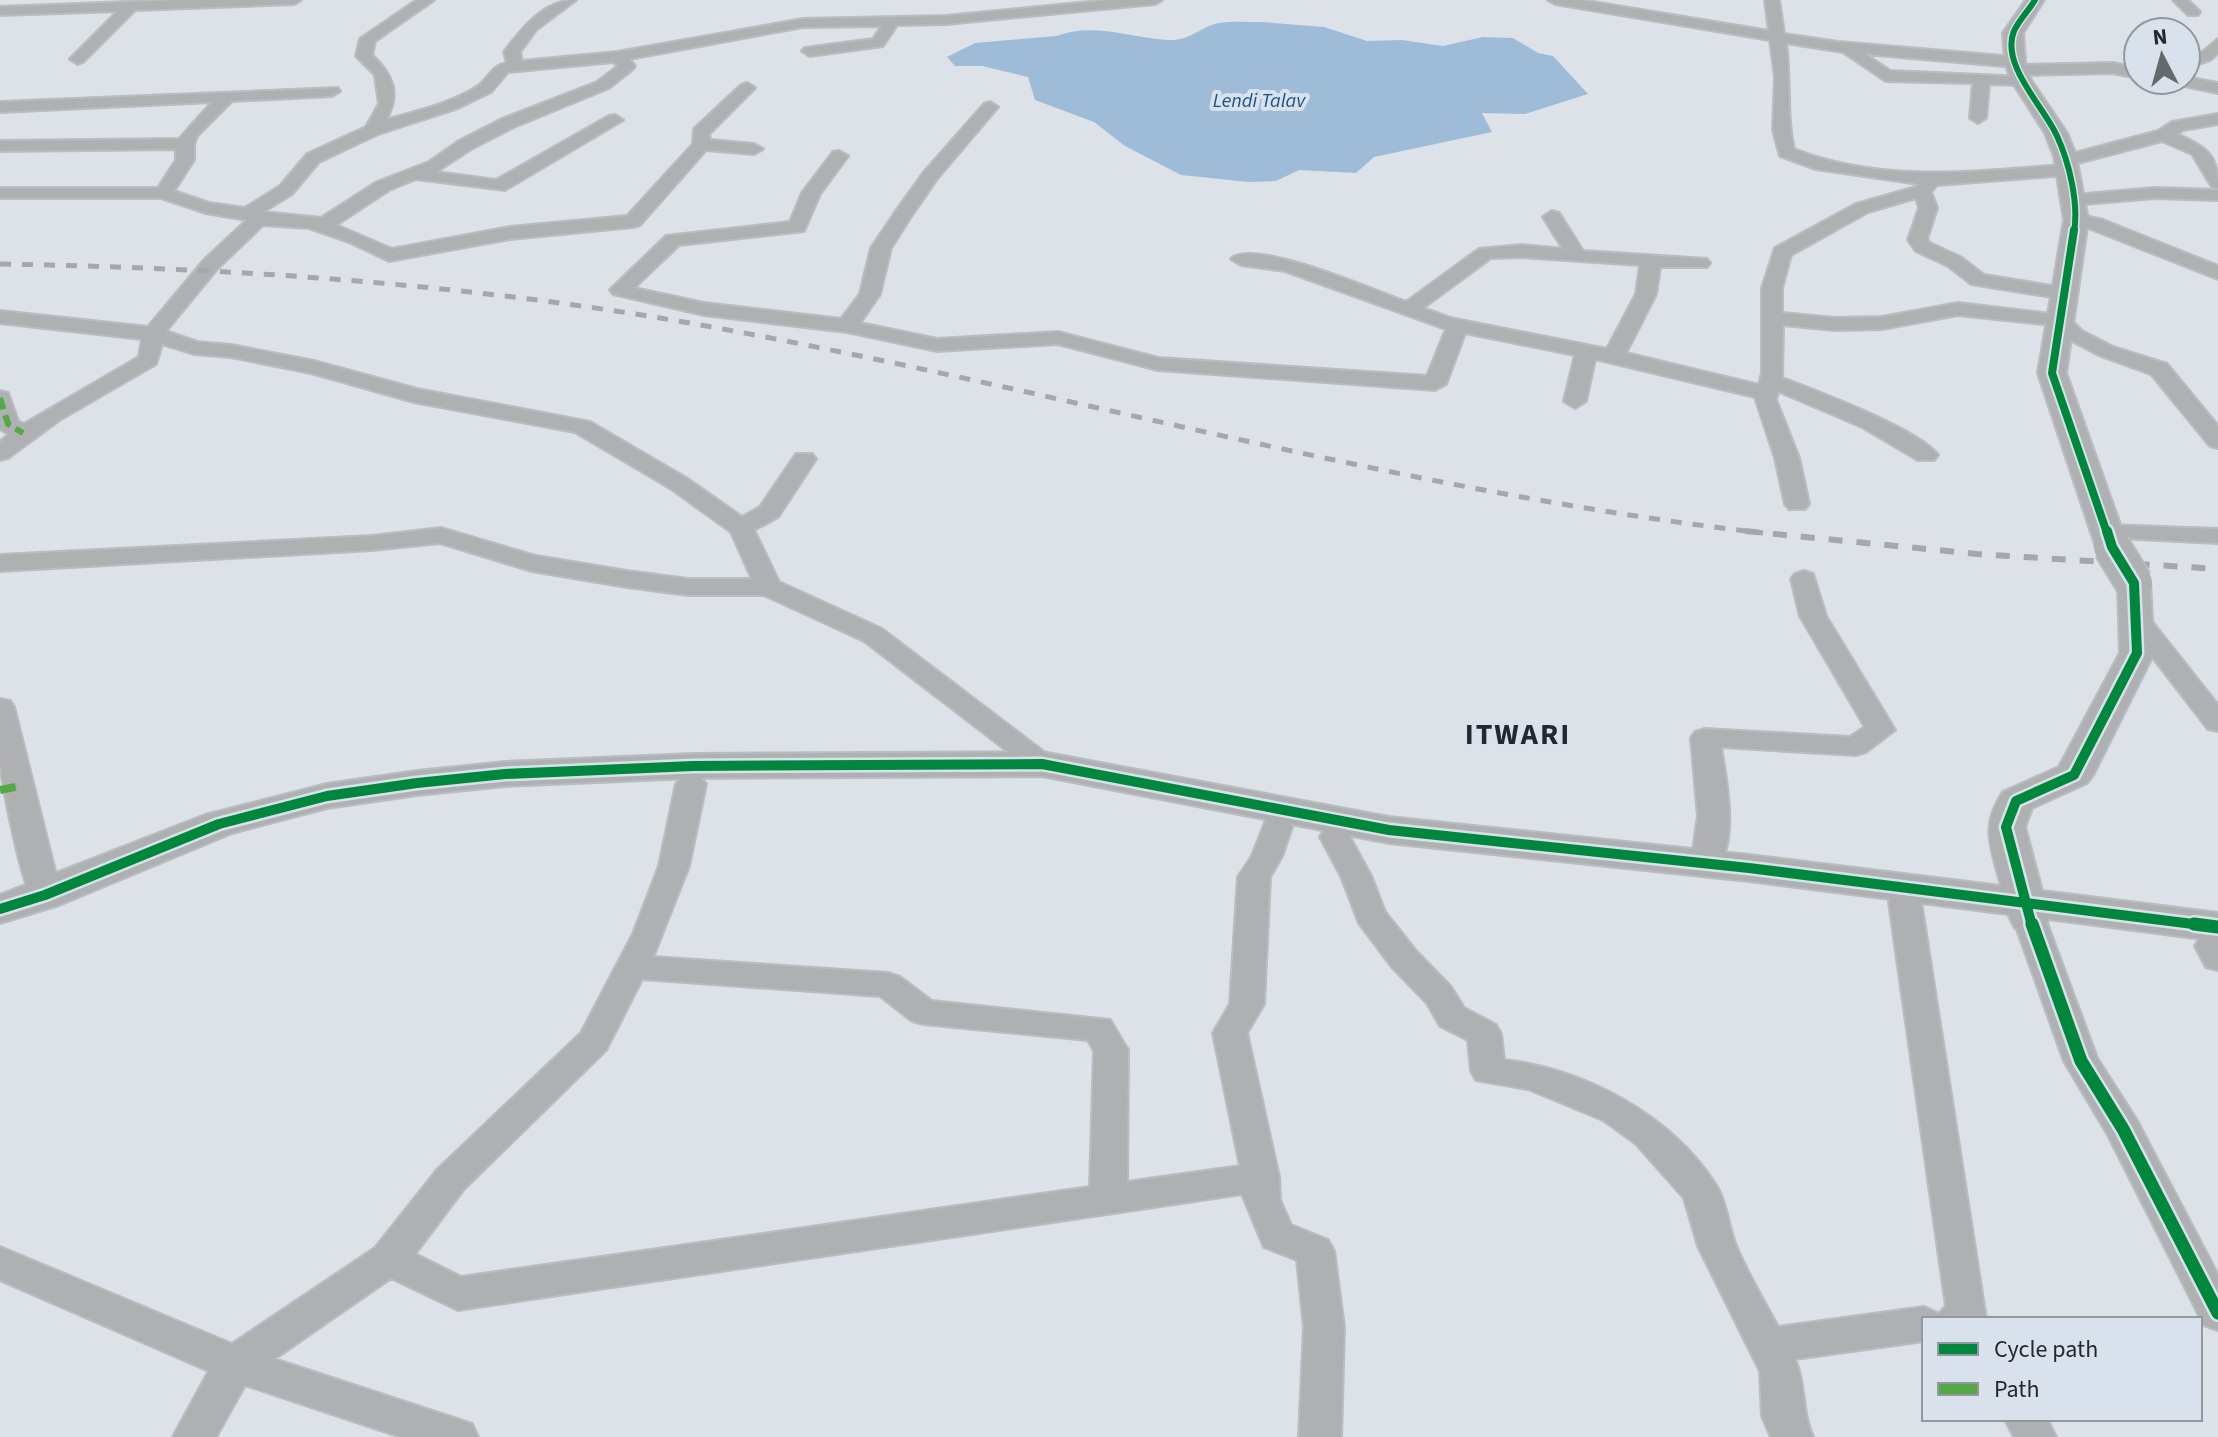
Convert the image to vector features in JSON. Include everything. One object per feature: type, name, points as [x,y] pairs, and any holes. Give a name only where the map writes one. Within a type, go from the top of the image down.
[{"type":"street","points":[[0,11],[294,0]]},
{"type":"street","points":[[372,130],[387,104],[383,74],[364,56],[368,39],[427,0]]},
{"type":"street","points":[[516,67],[512,52],[531,27],[569,0]]},
{"type":"street","points":[[256,217],[252,211],[286,190],[313,158],[372,130],[452,105],[485,89],[503,68],[617,57],[850,14],[946,20],[1155,0]]},
{"type":"street","points":[[1555,0],[1846,47],[2019,71],[2122,67]]},
{"type":"street","points":[[1772,0],[1783,77],[1781,130],[1786,152],[1816,164],[1927,186]]},
{"type":"street","points":[[2035,0],[2013,33],[2019,71],[2056,133],[2067,166],[2074,210],[2052,373],[2135,601],[2218,723]]},
{"type":"street","points":[[2180,0],[2193,12]]},
{"type":"street","points":[[78,59],[118,5]]},
{"type":"street","points":[[810,51],[878,43],[894,19]]},
{"type":"street","points":[[2202,58],[2216,41]]},
{"type":"street","points":[[1846,47],[1886,76],[1981,79],[2019,71]]},
{"type":"street","points":[[0,193],[163,193],[206,208],[325,224],[383,186],[435,166],[465,145],[508,123],[603,85],[627,66],[617,57]]},
{"type":"street","points":[[2113,68],[2122,70]]},
{"type":"street","points":[[1978,118],[1981,79]]},
{"type":"street","points":[[702,145],[700,133],[747,88]]},
{"type":"street","points":[[0,107],[332,91]]},
{"type":"street","points":[[163,193],[185,160],[185,144],[199,123],[228,95]]},
{"type":"street","points":[[847,326],[870,294],[881,248],[903,214],[930,176],[990,107]]},
{"type":"street","points":[[1797,504],[1787,458],[1765,400],[1769,388],[1772,288],[1782,252],[1862,208],[1927,186],[2067,166],[2164,135],[2178,126],[2218,119]]},
{"type":"street","points":[[415,174],[499,186],[615,120]]},
{"type":"street","points":[[38,146],[61,126]]},
{"type":"street","points":[[2164,135],[2199,151],[2218,183]]},
{"type":"street","points":[[0,146],[185,144]]},
{"type":"street","points":[[633,221],[684,161],[702,145],[754,149]]},
{"type":"street","points":[[839,156],[811,193],[797,227],[673,240],[620,290],[642,297],[766,317],[847,326],[937,345],[1058,338],[1158,364],[1435,384],[1458,325]]},
{"type":"street","points":[[1927,186],[1928,208],[1917,240],[1923,247],[1955,262],[1978,280],[2064,293]]},
{"type":"street","points":[[2074,210],[2155,193],[2218,195]]},
{"type":"street","points":[[2074,210],[2096,224],[2218,273]]},
{"type":"street","points":[[0,453],[23,433],[149,360],[153,334],[211,264],[256,217]]},
{"type":"street","points":[[1552,217],[1577,256]]},
{"type":"street","points":[[314,224],[356,238],[389,255],[510,233],[633,221],[663,222],[673,240]]},
{"type":"street","points":[[1408,310],[1486,253],[1522,251],[1700,263]]},
{"type":"street","points":[[1241,259],[1289,266],[1458,325],[1769,388],[1846,409],[1926,455]]},
{"type":"street","points":[[1614,356],[1646,294],[1651,260]]},
{"type":"street","points":[[1773,318],[1835,324],[1882,323],[1958,309],[2060,320],[2075,335],[2106,351],[2159,369],[2218,441]]},
{"type":"street","points":[[0,317],[153,334],[195,348],[231,351],[314,367],[414,395],[582,427],[678,483],[741,528],[768,587]]},
{"type":"street","points":[[1575,401],[1586,351]]},
{"type":"street","points":[[0,398],[8,424],[23,433]]},
{"type":"street","points":[[741,528],[769,512],[804,459]]},
{"type":"street","points":[[0,563],[372,543],[441,535],[532,563],[627,579],[688,587],[768,587],[873,635],[1039,773],[1277,827],[1332,827]]},
{"type":"street","points":[[2110,539],[2218,536]]},
{"type":"street","points":[[1706,872],[1715,811],[1705,738],[1856,746],[1881,730],[1813,616],[1804,579]]},
{"type":"street","points":[[2135,601],[2137,653],[2074,775],[2016,801],[2006,827],[2027,911],[2081,1061],[2123,1129],[2218,1313]]},
{"type":"street","points":[[0,707],[10,788],[46,903]]},
{"type":"street","points":[[0,926],[46,903],[225,840],[325,814],[507,792],[692,775],[1039,773],[1332,827],[1399,849],[1590,860],[1902,894],[2213,941]]},
{"type":"street","points":[[194,1437],[235,1364],[389,1259],[450,1180],[594,1041],[649,934],[674,866],[692,775]]},
{"type":"street","points":[[1277,827],[1267,856],[1254,877],[1247,1004],[1230,1033],[1261,1177],[1261,1200],[1277,1236],[1315,1251],[1324,1327],[1320,1437]]},
{"type":"street","points":[[1332,827],[1356,876],[1370,915],[1404,959],[1439,995],[1452,1017],[1484,1034],[1488,1071],[1532,1076],[1616,1110],[1649,1134],[1701,1192],[1717,1246],[1780,1371],[1783,1416],[1792,1437]]},
{"type":"street","points":[[1902,894],[1963,1317]]},
{"type":"street","points":[[0,909],[46,903]]},
{"type":"street","points":[[632,967],[888,985],[924,1012],[1098,1029],[1111,1050],[1108,1198]]},
{"type":"street","points":[[389,1259],[458,1294],[1261,1177]]},
{"type":"street","points":[[0,1263],[235,1364],[457,1437]]},
{"type":"street","points":[[1768,1346],[1922,1324]]},
{"type":"water","name":"Lendi Talav","points":[[1262,22],[1324,27],[1367,41],[1402,40],[1443,46],[1483,37],[1513,38],[1538,53],[1553,56],[1588,94],[1525,114],[1482,113],[1492,132],[1374,157],[1356,173],[1299,170],[1276,181],[1249,182],[1181,175],[1125,146],[1094,122],[1035,100],[1028,77],[982,66],[955,66],[947,57],[975,43],[1057,36],[1085,30],[1176,40],[1219,23]]},
{"type":"railway","points":[[0,264],[182,270],[363,282],[453,290],[633,314],[853,354],[1371,468],[1632,515],[1757,532]]},
{"type":"railway","points":[[1745,531],[1757,532]]},
{"type":"railway","points":[[1757,532],[1977,554],[2218,569]]},
{"type":"railway","points":[[1757,532],[1763,533]]},
{"type":"marked path","points":[[0,398],[8,424],[23,433]]},
{"type":"marked path","points":[[0,790],[20,786]]},
{"type":"cycle path","points":[[2035,0],[2013,33],[2015,62],[2021,80],[2056,133],[2065,156],[2076,220],[2052,373],[2112,547],[2134,583],[2137,653],[2074,775],[2016,801],[2006,827],[2024,903],[2081,1061],[2123,1129],[2218,1313]]},
{"type":"cycle path","points":[[0,909],[45,895],[219,824],[327,796],[417,783],[505,774],[693,766],[1042,764],[1389,830],[1749,868],[2218,927]]},
{"type":"district","name":"ITWARI","points":[[1518,734]]}]
